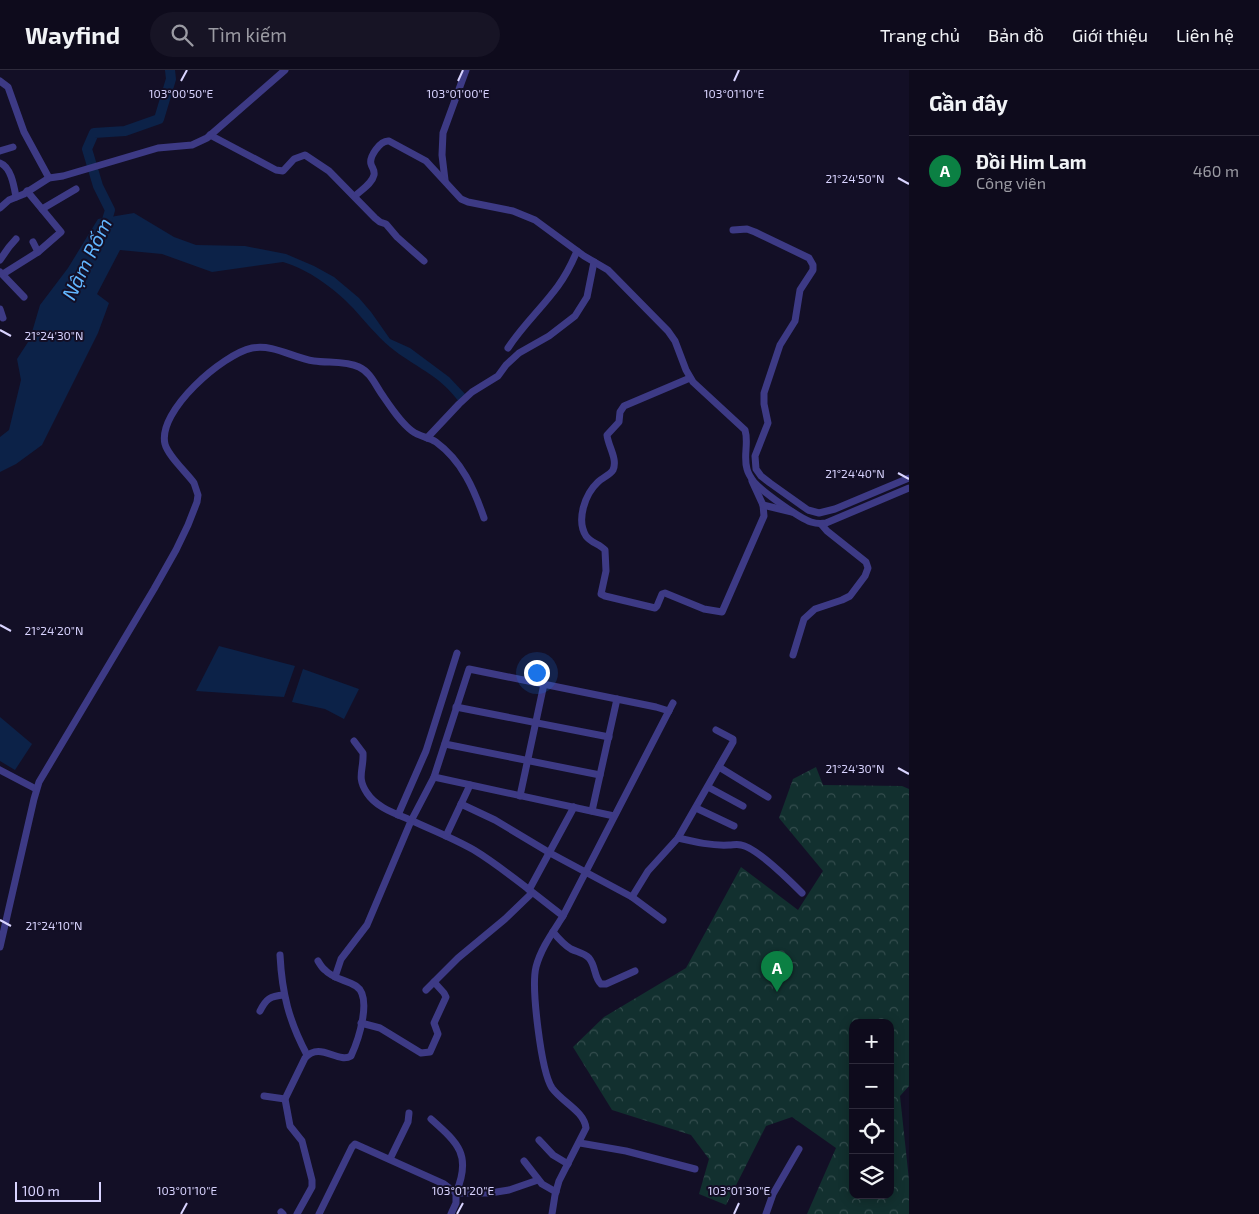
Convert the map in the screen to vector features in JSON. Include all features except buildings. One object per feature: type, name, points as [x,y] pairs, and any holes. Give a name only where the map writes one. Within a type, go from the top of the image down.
[{"type":"street","points":[[0,208],[9,200],[49,178],[63,176],[158,148],[192,145],[210,135],[285,70]]},
{"type":"street","points":[[445,180],[442,155],[443,133],[466,70]]},
{"type":"street","points":[[0,81],[8,87],[24,132],[49,178]]},
{"type":"street","points":[[210,135],[276,170],[283,171],[294,160],[306,155],[315,160],[355,196],[375,218],[386,224],[397,237],[424,261]]},
{"type":"street","points":[[355,196],[373,178],[374,171],[370,163],[380,144],[385,141],[426,161],[461,199],[523,214],[608,270],[663,326],[675,341],[690,378],[743,427],[752,448],[756,468],[761,476],[792,499],[816,513],[835,509],[909,478]]},
{"type":"street","points":[[0,151],[13,147]]},
{"type":"street","points":[[0,162],[7,168],[16,197]]},
{"type":"street","points":[[42,209],[76,189]]},
{"type":"street","points":[[24,297],[1,273],[38,252],[60,232],[27,191]]},
{"type":"street","points":[[690,378],[626,405],[620,412],[619,422],[607,435],[612,452],[612,472],[594,487],[583,507],[582,526],[587,537],[605,550],[606,571],[601,594],[654,608],[657,606],[662,594],[665,593],[704,609],[722,612],[759,529],[764,513],[763,505],[746,464],[752,448],[768,425],[764,396],[774,360],[783,338],[795,321],[798,294],[813,270],[814,265],[809,258],[755,232],[747,229],[733,230]]},
{"type":"street","points":[[0,260],[16,239]]},
{"type":"street","points":[[33,242],[38,252]]},
{"type":"street","points":[[508,348],[521,328],[531,319],[558,286],[577,251]]},
{"type":"street","points":[[427,438],[472,392],[498,376],[518,353],[549,336],[575,316],[587,297],[594,262]]},
{"type":"street","points":[[0,309],[3,318]]},
{"type":"street","points":[[0,947],[36,789],[45,770],[154,590],[190,520],[197,502],[197,490],[194,483],[167,449],[164,438],[165,430],[172,415],[195,386],[230,358],[254,348],[274,349],[315,362],[352,365],[367,372],[386,400],[412,430],[419,436],[437,443],[465,473],[477,496],[484,518]]},
{"type":"street","points":[[752,478],[759,486],[795,512],[812,523],[822,524],[909,488]]},
{"type":"street","points":[[763,505],[795,512]]},
{"type":"street","points":[[793,655],[801,625],[806,616],[821,606],[850,596],[865,576],[868,568],[866,562],[827,532],[822,524]]},
{"type":"street","points":[[398,815],[426,751],[457,653]]},
{"type":"street","points":[[335,977],[341,959],[367,926],[411,821],[434,777],[469,668],[669,711]]},
{"type":"street","points":[[520,796],[544,684]]},
{"type":"street","points":[[592,811],[617,699]]},
{"type":"street","points":[[552,1214],[556,1192],[586,1128],[585,1121],[551,1085],[546,1074],[540,1047],[534,979],[539,959],[673,702]]},
{"type":"street","points":[[456,707],[608,737]]},
{"type":"street","points":[[632,897],[648,871],[678,838],[734,740],[716,730]]},
{"type":"street","points":[[354,741],[363,753],[360,778],[368,794],[379,805],[482,855],[563,916]]},
{"type":"street","points":[[445,744],[600,775]]},
{"type":"street","points":[[719,767],[768,797]]},
{"type":"street","points":[[0,770],[36,789]]},
{"type":"street","points":[[434,777],[614,816]]},
{"type":"street","points":[[446,836],[470,785]]},
{"type":"street","points":[[708,787],[743,806]]},
{"type":"street","points":[[461,804],[511,828],[550,853],[632,897],[663,920]]},
{"type":"street","points":[[426,990],[458,958],[505,919],[530,891],[574,807]]},
{"type":"street","points":[[696,808],[734,826]]},
{"type":"street","points":[[678,838],[697,843],[729,846],[739,844],[748,847],[776,868],[802,893]]},
{"type":"street","points":[[553,932],[567,946],[590,959],[598,981],[601,984],[606,984],[635,971]]},
{"type":"street","points":[[280,955],[284,995],[292,1023],[307,1056]]},
{"type":"street","points":[[298,1214],[312,1188],[312,1180],[302,1141],[290,1126],[285,1099],[307,1056],[312,1052],[321,1052],[342,1058],[349,1057],[353,1051],[365,1003],[362,991],[355,985],[335,977],[324,970],[318,961]]},
{"type":"street","points":[[361,1023],[380,1028],[421,1053],[430,1052],[438,1034],[434,1023],[446,997],[434,982]]},
{"type":"street","points":[[260,1011],[267,998],[284,995]]},
{"type":"street","points":[[264,1096],[285,1099]]},
{"type":"street","points":[[390,1159],[408,1122],[409,1112]]},
{"type":"street","points":[[431,1119],[452,1138],[461,1152],[463,1170],[456,1193],[456,1203],[451,1214]]},
{"type":"street","points":[[539,1140],[553,1155],[568,1164]]},
{"type":"street","points":[[580,1143],[626,1151],[695,1169]]},
{"type":"street","points":[[319,1214],[355,1144],[444,1184],[456,1193],[490,1193],[509,1190],[538,1180]]},
{"type":"street","points":[[766,1214],[773,1194],[799,1149]]},
{"type":"street","points":[[524,1161],[538,1180],[556,1192]]},
{"type":"green space","points":[[816,767],[823,785],[902,786],[909,789],[909,1086],[900,1096],[909,1180],[909,1214],[807,1214],[836,1148],[792,1117],[766,1126],[726,1205],[699,1194],[709,1159],[691,1135],[612,1110],[573,1047],[604,1017],[686,968],[741,867],[798,910],[823,871],[779,818],[793,779]]},
{"type":"water","points":[[134,213],[174,237],[196,245],[245,246],[286,254],[314,266],[334,277],[359,298],[390,339],[410,348],[449,377],[466,395],[459,402],[443,384],[390,347],[338,294],[321,280],[302,269],[283,262],[212,272],[162,254],[120,250],[97,294],[109,303],[98,333],[42,445],[16,464],[0,472],[0,437],[9,430],[21,380],[17,359],[30,339],[40,305],[68,268],[98,219]]},
{"type":"water","points":[[219,646],[295,666],[284,697],[196,691]]},
{"type":"water","points":[[303,669],[359,689],[344,719],[325,709],[292,702]]},
{"type":"water","points":[[0,717],[32,744],[15,770],[0,761]]},
{"type":"waterway","name":"Nậm Rốm","points":[[104,230],[110,210],[98,186],[87,149],[94,133],[125,131],[159,119],[171,79],[170,70]]},
{"type":"place","name":"Đồi Him Lam","points":[[777,992]]}]
